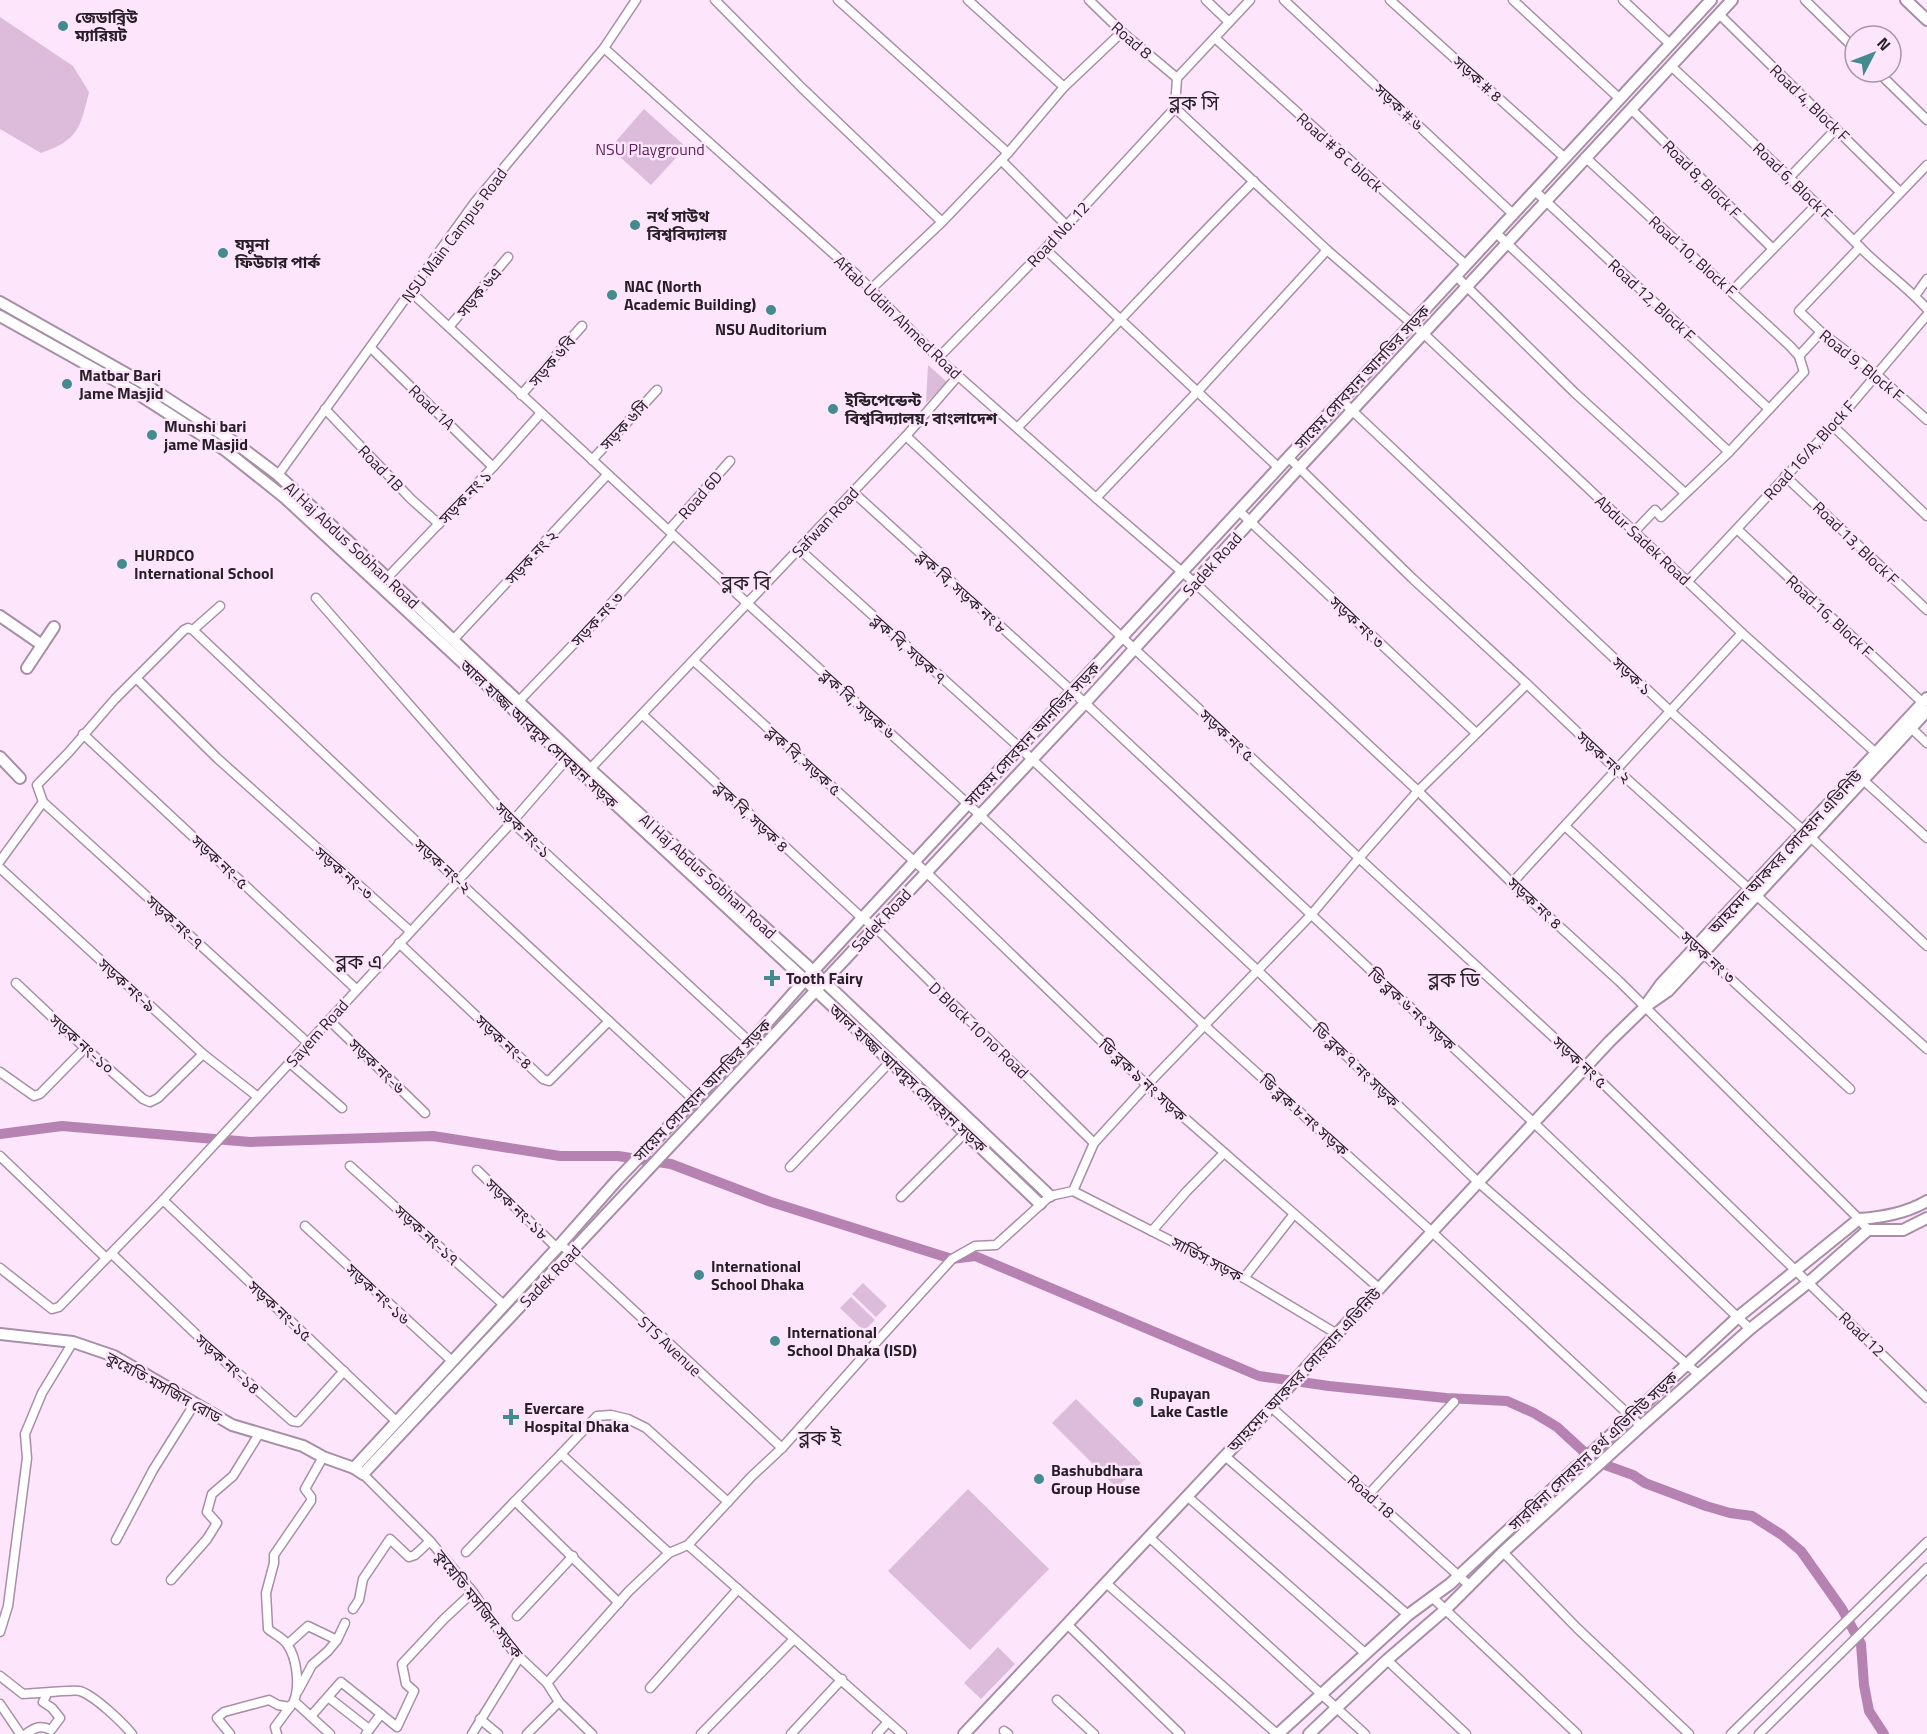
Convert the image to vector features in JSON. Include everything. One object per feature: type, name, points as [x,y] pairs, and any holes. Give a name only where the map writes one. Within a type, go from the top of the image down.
[{"type":"street","name":"NSU Main Campus Road","points":[[278,475],[475,202],[604,48],[636,0]]},
{"type":"street","points":[[715,0],[802,88],[942,222]]},
{"type":"street","points":[[838,0],[1008,153]]},
{"type":"street","points":[[968,0],[1064,87]]},
{"type":"street","name":"Road 8","points":[[1089,0],[1122,32],[1177,78]]},
{"type":"street","points":[[1206,0],[1229,22]]},
{"type":"street","points":[[1175,108],[1177,78],[1250,0]]},
{"type":"street","name":"সড়ক # ৬","points":[[1284,0],[1513,214]]},
{"type":"street","name":"সড়ক # ৪","points":[[1390,0],[1565,159]]},
{"type":"street","points":[[1513,0],[1620,99]]},
{"type":"street","points":[[1623,0],[1670,44]]},
{"type":"street","name":"সায়েম সোবহান আনভির সড়ক","points":[[358,1471],[396,1421],[618,1179],[750,1042],[813,971],[1712,0]]},
{"type":"street","name":"সায়েম সোবহান আনভির সড়ক","points":[[1298,469],[1732,0]]},
{"type":"street","points":[[1805,0],[1843,37]]},
{"type":"street","points":[[1906,0],[1927,20]]},
{"type":"street","points":[[1914,0],[1927,12]]},
{"type":"street","name":"Road 4, Block F","points":[[1719,14],[1900,192]]},
{"type":"street","points":[[871,290],[942,222],[1008,153],[1064,87],[1122,32]]},
{"type":"street","name":"Road # 8 c block","points":[[1215,38],[1466,265]]},
{"type":"street","name":"Aftab Uddin Ahmed Road","points":[[604,48],[784,208],[871,290],[938,358],[1195,583]]},
{"type":"street","name":"Road 6, Block F","points":[[1671,66],[1927,309]]},
{"type":"street","points":[[1890,84],[1927,120]]},
{"type":"street","name":"Abdur Sadek Road","points":[[1175,108],[1327,250],[1424,334],[1742,633],[1876,753]]},
{"type":"street","name":"Road No. 12","points":[[938,358],[1045,249],[1175,108]]},
{"type":"street","name":"Road 8, Block F","points":[[1631,109],[1773,249]]},
{"type":"street","points":[[1790,177],[1836,129]]},
{"type":"street","name":"Road 10, Block F","points":[[1585,158],[1732,291],[1799,356]]},
{"type":"street","points":[[1001,160],[1066,226]]},
{"type":"street","points":[[1857,244],[1900,192],[1927,165]]},
{"type":"street","points":[[1018,428],[1123,319],[1182,253],[1254,181]]},
{"type":"street","name":"Road 12, Block F","points":[[1535,190],[1769,409]]},
{"type":"street","points":[[1732,291],[1817,204]]},
{"type":"street","points":[[1496,232],[1729,452]]},
{"type":"street","name":"Road 9, Block F","points":[[1857,244],[1800,308],[1800,313],[1925,414]]},
{"type":"street","points":[[1045,249],[1123,319],[1279,468]]},
{"type":"street","points":[[1096,498],[1327,250]]},
{"type":"street","name":"সড়ক ৬এ","points":[[449,327],[508,257]]},
{"type":"street","points":[[1456,276],[1575,393],[1685,493]]},
{"type":"street","points":[[1915,296],[1927,279]]},
{"type":"street","name":"ব্লক বি, সড়ক ৬","points":[[411,292],[607,475],[968,804]]},
{"type":"street","name":"Al Haj Abdus Sobhan Road","points":[[0,302],[139,380],[234,442],[278,475],[590,769],[813,971],[1050,1196]]},
{"type":"street","name":"Road 16/A, Block F","points":[[1688,581],[1833,426],[1927,315]]},
{"type":"street","name":"আল হাজ্জ আবদুস সোবহান সড়ক","points":[[0,316],[132,390],[247,466],[285,497],[805,980],[1040,1204]]},
{"type":"street","name":"সড়ক ৬বি","points":[[521,395],[582,326]]},
{"type":"street","points":[[1634,531],[1654,510],[1661,517],[1729,452],[1804,372],[1799,356],[1821,332]]},
{"type":"street","name":"Road 1A","points":[[371,348],[493,467]]},
{"type":"street","name":"Safwan Road","points":[[590,769],[906,436],[958,376]]},
{"type":"street","name":"সড়ক ৬সি","points":[[591,460],[657,390]]},
{"type":"street","name":"সড়ক ১","points":[[1341,400],[1670,711],[1927,946]]},
{"type":"street","name":"Road 1B","points":[[325,409],[411,499],[439,524]]},
{"type":"street","name":"সড়ক নং ১","points":[[387,578],[541,413]]},
{"type":"street","points":[[1833,426],[1927,516]]},
{"type":"street","name":"সড়ক নং ৫","points":[[906,436],[1586,1067],[1797,1270]]},
{"type":"street","name":"সড়ক নং ২","points":[[1288,457],[1412,578],[1617,770],[1927,1049]]},
{"type":"street","name":"Road 6D","points":[[671,532],[730,461]]},
{"type":"street","name":"Sadek Road","points":[[358,1471],[572,1253],[676,1138],[1032,760],[1298,469]]},
{"type":"street","name":"সড়ক নং ২","points":[[454,639],[607,475]]},
{"type":"street","name":"Road 13, Block F","points":[[1785,476],[1927,610]]},
{"type":"street","name":"ব্লক বি, সড়ক নং ৮","points":[[853,492],[1072,692]]},
{"type":"street","name":"সড়ক নং ৩","points":[[1239,511],[1476,733]]},
{"type":"street","name":"Road 16, Block F","points":[[1737,529],[1926,704]]},
{"type":"street","name":"সড়ক নং ৩","points":[[518,702],[589,628],[671,532]]},
{"type":"street","name":"ব্লক বি, সড়ক ৭","points":[[799,549],[1020,748]]},
{"type":"street","name":"সড়ক নং ৪","points":[[1195,583],[1645,1007],[1868,1230]]},
{"type":"street","name":"সড়ক নং-১","points":[[316,598],[512,822],[750,1042]]},
{"type":"street","points":[[0,861],[43,802],[37,785],[184,630],[188,628],[194,630],[220,606]]},
{"type":"street","points":[[0,616],[42,645]]},
{"type":"street","points":[[27,668],[54,627]]},
{"type":"street","name":"সড়ক নং-২","points":[[194,630],[457,880],[694,1100]]},
{"type":"street","points":[[1512,883],[1742,633]]},
{"type":"street","name":"ব্লক বি, সড়ক ৫","points":[[694,661],[915,861]]},
{"type":"street","name":"সড়ক নং-৩","points":[[136,678],[278,815],[410,931]]},
{"type":"street","points":[[547,1683],[619,1603],[669,1553],[688,1545],[782,1448],[952,1259],[975,1246],[996,1245],[1050,1196],[1073,1191],[1094,1143],[1311,915],[1418,791],[1527,684]]},
{"type":"street","name":"ডি ব্লক ৬ নং সড়ক","points":[[1072,692],[1533,1122],[1750,1329]]},
{"type":"street","name":"আহমেদ আকবর সোবহান এভিনিউ","points":[[964,1734],[1271,1407],[1533,1122],[1645,1007],[1661,984],[1700,950],[1926,704]]},
{"type":"street","name":"ব্লক বি, সড়ক ৪","points":[[643,715],[862,918]]},
{"type":"street","points":[[1908,725],[1927,743]]},
{"type":"street","name":"আহমেদ আকবর সোবহান এভিনিউ","points":[[1860,777],[1876,753],[1908,725]]},
{"type":"street","name":"সড়ক নং-৫","points":[[83,734],[357,989]]},
{"type":"street","name":"ডি ব্লক ৭ নং সড়ক","points":[[1020,748],[1257,970],[1478,1182],[1698,1374]]},
{"type":"street","points":[[0,757],[20,778]]},
{"type":"street","name":"Sayem Road","points":[[0,1268],[51,1309],[59,1307],[234,1124],[512,822],[566,760]]},
{"type":"street","points":[[1860,777],[1927,838]]},
{"type":"street","name":"সড়ক নং-৭","points":[[43,802],[308,1043]]},
{"type":"street","name":"ডি ব্লক ৮ নং সড়ক","points":[[968,804],[1204,1025],[1641,1426]]},
{"type":"street","name":"সড়ক নং ৩","points":[[1565,826],[1850,1089]]},
{"type":"street","name":"ডি ব্লক ৯ নং সড়ক","points":[[915,861],[1147,1085],[1380,1289]]},
{"type":"street","name":"সড়ক নং-৯","points":[[0,868],[202,1054],[258,1097]]},
{"type":"street","name":"D Block 10 no Road","points":[[862,918],[875,927],[1094,1143]]},
{"type":"street","name":"সড়ক নং-৪","points":[[399,943],[543,1078],[549,1081],[609,1021]]},
{"type":"street","name":"সড়ক নং-১০","points":[[16,983],[85,1048],[143,1099],[150,1102],[158,1098],[202,1054]]},
{"type":"street","name":"সড়ক নং-৬","points":[[329,1020],[425,1113]]},
{"type":"street","points":[[0,1072],[34,1096],[40,1094],[85,1048]]},
{"type":"street","points":[[790,1167],[890,1062]]},
{"type":"street","points":[[290,1063],[342,1108]]},
{"type":"street","points":[[901,1197],[965,1133]]},
{"type":"street","points":[[1152,1231],[1224,1153]]},
{"type":"street","points":[[0,1156],[109,1256]]},
{"type":"street","name":"সড়ক নং-১৭","points":[[350,1166],[504,1305]]},
{"type":"street","name":"সড়ক নং-১৮","points":[[477,1170],[558,1246]]},
{"type":"street","name":"সার্ভিস সড়ক","points":[[1073,1191],[1244,1278],[1336,1334]]},
{"type":"street","name":"সড়ক নং-১৫","points":[[163,1200],[396,1421]]},
{"type":"street","points":[[1859,1219],[1900,1213],[1927,1202]]},
{"type":"street","points":[[1244,1278],[1294,1214]]},
{"type":"street","points":[[1868,1230],[1903,1230],[1927,1218]]},
{"type":"street","name":"সাবরিনা সোবহান ৪র্থ এভিনিউ সড়ক","points":[[1278,1734],[1408,1615],[1434,1598],[1738,1317],[1859,1219]]},
{"type":"street","name":"সড়ক নং-১৬","points":[[305,1226],[452,1361]]},
{"type":"street","name":"সাবরিনা সোবহান ৪র্থ এভিনিউ সড়ক","points":[[1309,1734],[1387,1659],[1446,1610],[1503,1552],[1698,1374],[1868,1230]]},
{"type":"street","name":"STS Avenue","points":[[558,1246],[572,1253],[782,1448]]},
{"type":"street","name":"সড়ক নং-১৪","points":[[109,1256],[292,1421],[298,1422],[344,1371]]},
{"type":"street","name":"Road 12","points":[[1797,1270],[1927,1398]]},
{"type":"street","name":"কুয়েতি মসজিদ রোড","points":[[0,1334],[73,1342],[114,1356],[232,1425],[303,1446],[358,1471]]},
{"type":"street","points":[[0,1632],[8,1606],[27,1458],[25,1434],[42,1393],[73,1342]]},
{"type":"street","points":[[1369,1494],[1454,1402]]},
{"type":"street","points":[[116,1540],[153,1470],[195,1403]]},
{"type":"street","name":"Road 18","points":[[1271,1407],[1470,1586]]},
{"type":"street","points":[[466,1552],[597,1416],[611,1415],[628,1419],[646,1428],[728,1502]]},
{"type":"street","points":[[171,1580],[207,1539],[217,1523],[207,1512],[212,1494],[234,1476],[259,1434]]},
{"type":"street","points":[[561,1454],[669,1553]]},
{"type":"street","points":[[1225,1455],[1408,1615]]},
{"type":"street","points":[[294,1701],[297,1671],[288,1644],[268,1629],[266,1593],[274,1555],[308,1506],[310,1497],[305,1489],[323,1457]]},
{"type":"street","name":"কুয়েতি মসজিদ সড়ক","points":[[358,1471],[430,1541],[472,1592],[519,1658],[547,1683],[559,1702],[592,1734]]},
{"type":"street","points":[[1187,1496],[1365,1653]]},
{"type":"street","points":[[515,1502],[619,1603]]},
{"type":"street","points":[[1149,1537],[1365,1734]]},
{"type":"street","points":[[353,1609],[359,1600],[363,1579],[390,1539],[409,1557],[415,1555],[430,1541]]},
{"type":"street","points":[[1731,1734],[1926,1544]]},
{"type":"street","points":[[688,1545],[902,1734]]},
{"type":"street","points":[[1503,1552],[1576,1628],[1689,1734]]},
{"type":"street","points":[[516,1616],[573,1556]]},
{"type":"street","points":[[1759,1734],[1927,1568]]},
{"type":"street","points":[[1106,1583],[1278,1734]]},
{"type":"street","points":[[650,1688],[738,1589]]},
{"type":"street","points":[[311,1716],[341,1682],[397,1727],[414,1691],[406,1684],[402,1664],[472,1592]]},
{"type":"street","points":[[1434,1598],[1576,1734]]},
{"type":"street","points":[[277,1734],[275,1727],[294,1701],[312,1665],[328,1652],[345,1623]]},
{"type":"street","points":[[1068,1625],[1180,1734]]},
{"type":"street","points":[[288,1644],[308,1626],[337,1640]]},
{"type":"street","points":[[701,1734],[794,1639]]},
{"type":"street","points":[[472,1734],[519,1658]]},
{"type":"street","points":[[1387,1659],[1466,1734]]},
{"type":"street","points":[[0,1676],[23,1694],[80,1691],[117,1718],[132,1734]]},
{"type":"street","points":[[791,1734],[842,1679]]},
{"type":"street","points":[[0,1704],[21,1733],[35,1727],[45,1727],[51,1730],[60,1718],[43,1702],[47,1694]]},
{"type":"street","points":[[328,1697],[367,1731],[381,1714]]},
{"type":"street","points":[[230,1734],[217,1718],[225,1712],[269,1700],[278,1705],[294,1701]]},
{"type":"street","points":[[1057,1700],[1094,1734]]},
{"type":"street","points":[[294,1701],[330,1734]]},
{"type":"street","points":[[527,1734],[559,1702]]},
{"type":"street","points":[[480,1719],[498,1734]]},
{"type":"street","points":[[877,1734],[888,1722]]},
{"type":"green space","points":[[0,17],[73,66],[89,92],[76,132],[63,143],[41,153],[0,129]]},
{"type":"green space","name":"NSU Playground","points":[[644,109],[686,147],[651,185],[610,148]]},
{"type":"green space","points":[[928,365],[947,382],[926,403]]},
{"type":"green space","points":[[863,1283],[887,1306],[876,1317],[852,1294]]},
{"type":"green space","points":[[851,1297],[875,1320],[864,1331],[840,1308]]},
{"type":"green space","points":[[1076,1399],[1141,1463],[1117,1488],[1052,1423]]},
{"type":"green space","points":[[968,1489],[1049,1569],[970,1650],[888,1571]]},
{"type":"green space","points":[[998,1647],[1015,1664],[981,1699],[964,1683]]},
{"type":"waterway","points":[[0,1134],[62,1126],[250,1142],[433,1136],[560,1156],[618,1156],[671,1164],[771,1202],[952,1259],[975,1256],[1259,1376],[1446,1398],[1507,1401],[1534,1413],[1557,1427],[1594,1461],[1706,1506],[1752,1516],[1782,1535],[1801,1551],[1842,1609],[1861,1644],[1864,1685],[1869,1711],[1884,1734]]},
{"type":"place","name":"জেডাব্লিউ ম্যারিয়ট","points":[[63,26]]},
{"type":"place","name":"নর্থ সাউথ বিশ্ববিদ্যালয়","points":[[635,225]]},
{"type":"place","name":"যমুনা ফিউচার পার্ক","points":[[223,253]]},
{"type":"place","name":"NAC (North Academic Building)","points":[[612,295]]},
{"type":"place","name":"NSU Auditorium","points":[[771,310]]},
{"type":"place","name":"Matbar Bari Jame Masjid","points":[[67,384]]},
{"type":"place","name":"ইন্ডিপেন্ডেন্ট বিশ্ববিদ্যালয়, বাংলাদেশ","points":[[833,409]]},
{"type":"place","name":"Munshi bari jame Masjid","points":[[152,435]]},
{"type":"place","name":"HURDCO International School","points":[[122,564]]},
{"type":"place","name":"Tooth Fairy","points":[[772,978]]},
{"type":"place","name":"International School Dhaka","points":[[699,1275]]},
{"type":"place","name":"International School Dhaka (ISD)","points":[[775,1341]]},
{"type":"place","name":"Rupayan Lake Castle","points":[[1138,1402]]},
{"type":"place","name":"Evercare Hospital Dhaka","points":[[511,1417]]},
{"type":"place","name":"Bashubdhara Group House","points":[[1039,1479]]},
{"type":"district","name":"ব্লক সি","points":[[1194,102]]},
{"type":"district","name":"ব্লক বি","points":[[746,582]]},
{"type":"district","name":"ব্লক এ","points":[[359,961]]},
{"type":"district","name":"ব্লক ডি","points":[[1454,979]]},
{"type":"district","name":"ব্লক ই","points":[[820,1437]]}]
